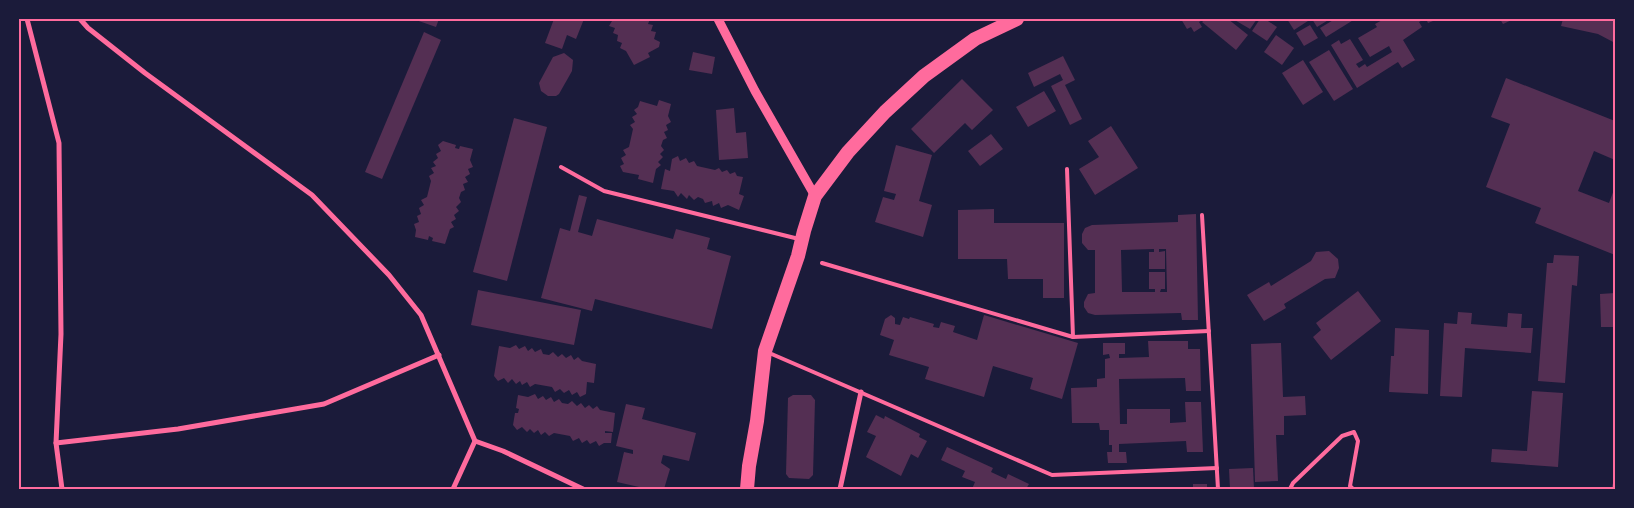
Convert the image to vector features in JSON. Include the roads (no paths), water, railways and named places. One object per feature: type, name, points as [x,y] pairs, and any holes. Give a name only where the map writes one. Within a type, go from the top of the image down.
[{"type":"highway","points":[[747,489],[765,351],[798,256],[816,196],[848,152],[885,112],[924,76],[975,39],[1017,19]]},
{"type":"street","points":[[27,19],[59,143],[61,334],[56,443],[62,489]]},
{"type":"street","points":[[80,19],[88,28],[144,73],[312,195],[388,275],[421,315],[475,441],[453,489]]},
{"type":"street","points":[[718,19],[755,91],[816,196]]},
{"type":"street","points":[[56,443],[178,429],[324,404],[439,355]]},
{"type":"street","points":[[840,489],[861,392]]},
{"type":"street","points":[[475,441],[503,451],[583,489]]},
{"type":"lane","points":[[561,167],[604,191],[802,240]]},
{"type":"lane","points":[[1067,169],[1073,337]]},
{"type":"lane","points":[[1202,215],[1218,489]]},
{"type":"lane","points":[[822,263],[1073,337],[1209,331]]},
{"type":"lane","points":[[765,351],[1052,476],[1217,468]]},
{"type":"lane","points":[[1290,489],[1293,483],[1342,436],[1354,432],[1358,441],[1350,486],[1353,489]]}]
